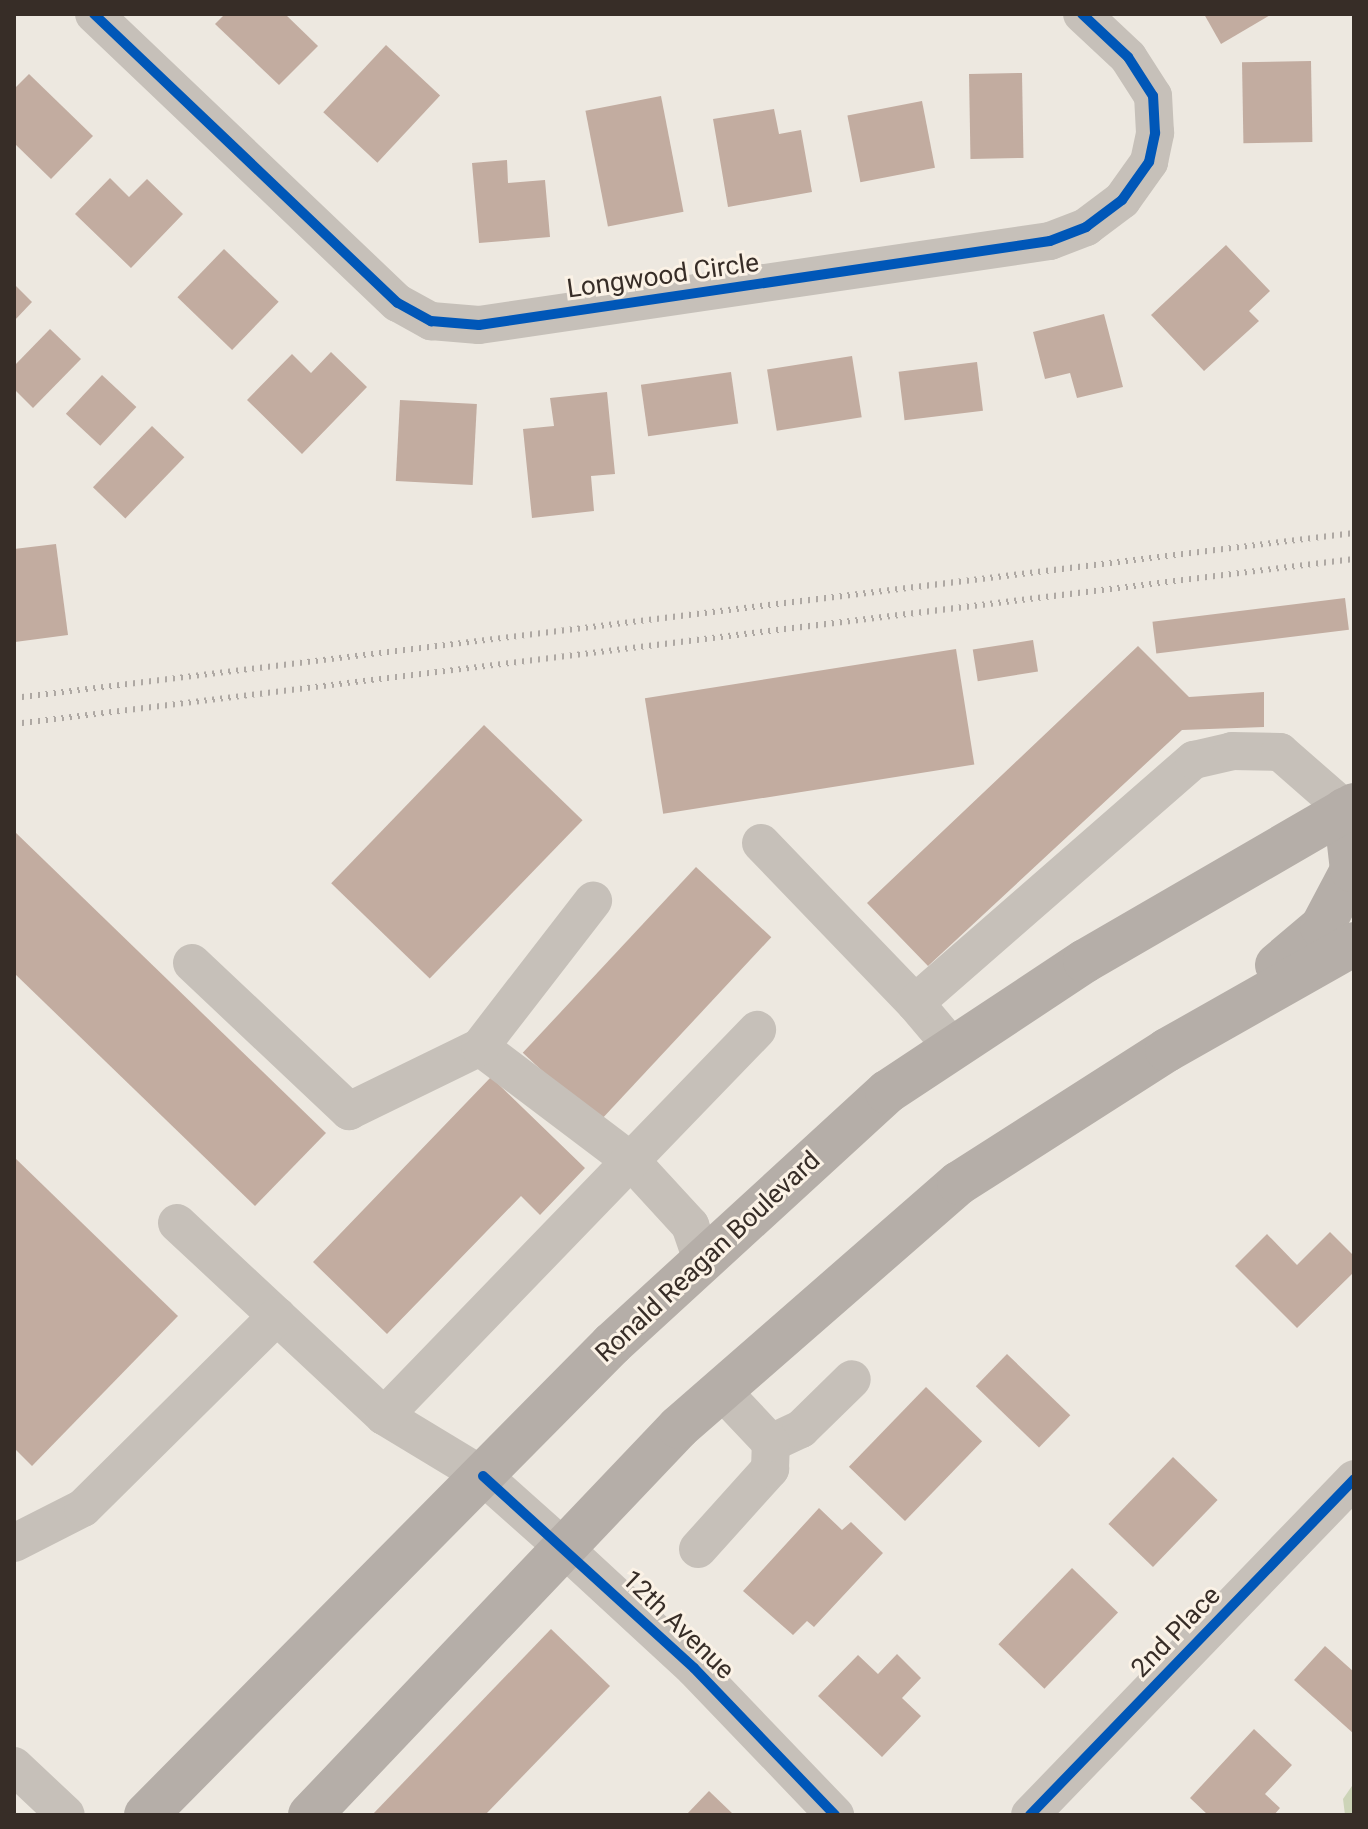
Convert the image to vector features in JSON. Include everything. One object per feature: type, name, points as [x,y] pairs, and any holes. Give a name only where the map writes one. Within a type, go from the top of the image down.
[{"type":"main road","name":"Ronald Reagan Boulevard","points":[[146,1815],[702,1260],[887,1092],[1085,961],[1349,807]]},
{"type":"main road","points":[[1167,1050],[1322,927],[1352,870],[1349,807]]},
{"type":"main road","points":[[310,1815],[679,1427],[959,1183],[1167,1050],[1354,944]]},
{"type":"street","name":"Longwood Circle","points":[[94,14],[398,303],[431,321],[479,325],[1050,241],[1086,227],[1122,200],[1149,162],[1155,133],[1153,96],[1128,57],[1082,14]]},
{"type":"street","points":[[915,1003],[1194,760],[1232,751],[1280,752],[1349,807]]},
{"type":"street","points":[[761,843],[915,1003],[953,1048]]},
{"type":"street","points":[[192,963],[349,1111],[480,1047],[593,901]]},
{"type":"street","points":[[384,1416],[757,1030]]},
{"type":"street","points":[[480,1047],[632,1162],[690,1225],[702,1260]]},
{"type":"street","name":"12th Avenue","points":[[177,1223],[384,1416],[483,1476],[565,1549],[694,1668],[835,1815]]},
{"type":"street","points":[[14,1543],[83,1508],[277,1316]]},
{"type":"street","points":[[771,1443],[801,1429],[852,1379]]},
{"type":"street","points":[[698,1549],[770,1469],[771,1443],[721,1390]]},
{"type":"street","name":"2nd Place","points":[[1030,1815],[1354,1479]]},
{"type":"street","points":[[14,1766],[66,1815]]},
{"type":"green space","points":[[1354,1783],[1354,1815],[1345,1815],[1343,1799]]},
{"type":"building","points":[[225,14],[285,14],[318,46],[279,85],[215,24]]},
{"type":"building","points":[[1204,14],[1272,14],[1221,44]]},
{"type":"building","points":[[386,45],[440,95],[377,163],[323,112]]},
{"type":"building","points":[[1311,61],[1312,142],[1243,143],[1242,62]]},
{"type":"building","points":[[1022,73],[1023,158],[970,159],[969,74]]},
{"type":"building","points":[[29,74],[93,136],[51,179],[14,143],[14,89]]},
{"type":"building","points":[[661,96],[684,212],[608,227],[585,111]]},
{"type":"building","points":[[922,101],[935,168],[860,182],[847,116]]},
{"type":"building","points":[[774,109],[779,134],[801,130],[812,192],[728,207],[713,119]]},
{"type":"building","points":[[507,160],[508,183],[545,180],[550,237],[479,243],[472,163]]},
{"type":"building","points":[[110,178],[129,197],[147,179],[183,214],[131,268],[75,214]]},
{"type":"building","points":[[1226,245],[1270,291],[1249,311],[1259,321],[1204,371],[1151,315]]},
{"type":"building","points":[[224,249],[279,302],[232,350],[177,297]]},
{"type":"building","points":[[14,284],[32,302],[14,321]]},
{"type":"building","points":[[1104,314],[1123,387],[1077,398],[1070,373],[1045,379],[1033,332]]},
{"type":"building","points":[[50,329],[81,359],[33,408],[14,389],[14,366]]},
{"type":"building","points":[[331,352],[367,387],[302,454],[247,400],[292,354],[311,373]]},
{"type":"building","points":[[852,356],[862,417],[777,431],[767,369]]},
{"type":"building","points":[[977,362],[983,411],[905,420],[899,372]]},
{"type":"building","points":[[731,372],[738,423],[648,436],[641,385]]},
{"type":"building","points":[[102,375],[136,407],[100,446],[66,414]]},
{"type":"building","points":[[607,392],[615,474],[591,476],[594,511],[532,518],[523,429],[554,426],[550,398]]},
{"type":"building","points":[[400,400],[477,404],[473,485],[396,481]]},
{"type":"building","points":[[152,426],[184,457],[125,518],[93,487]]},
{"type":"building","points":[[56,544],[68,635],[15,642],[14,549]]},
{"type":"building","points":[[1345,598],[1349,630],[1156,653],[1152,622]]},
{"type":"building","points":[[1033,640],[1038,672],[978,681],[973,650]]},
{"type":"building","points":[[1138,646],[1189,697],[1264,692],[1264,727],[1182,730],[928,966],[867,903]]},
{"type":"building","points":[[956,649],[974,765],[663,814],[645,698]]},
{"type":"building","points":[[484,725],[583,820],[430,978],[331,883]]},
{"type":"building","points":[[14,831],[326,1133],[255,1206],[14,973]]},
{"type":"building","points":[[696,867],[771,937],[598,1123],[523,1053]]},
{"type":"building","points":[[491,1077],[585,1168],[540,1215],[521,1196],[387,1334],[313,1262]]},
{"type":"building","points":[[14,1157],[178,1316],[32,1466],[14,1448]]},
{"type":"building","points":[[1330,1232],[1354,1256],[1354,1272],[1297,1328],[1235,1266],[1267,1234],[1297,1265]]},
{"type":"building","points":[[1007,1354],[1070,1415],[1039,1448],[976,1386]]},
{"type":"building","points":[[926,1387],[982,1441],[905,1521],[849,1467]]},
{"type":"building","points":[[1173,1457],[1218,1500],[1153,1567],[1108,1524]]},
{"type":"building","points":[[819,1508],[842,1530],[851,1522],[883,1553],[814,1627],[807,1621],[793,1635],[743,1591]]},
{"type":"building","points":[[1072,1568],[1118,1612],[1044,1689],[998,1644]]},
{"type":"building","points":[[551,1629],[610,1686],[485,1815],[372,1815]]},
{"type":"building","points":[[1325,1646],[1354,1672],[1354,1734],[1294,1680]]},
{"type":"building","points":[[897,1654],[921,1678],[902,1698],[921,1716],[882,1757],[818,1696],[858,1655],[878,1674]]},
{"type":"building","points":[[1254,1729],[1292,1765],[1265,1794],[1280,1808],[1274,1815],[1208,1815],[1190,1798]]},
{"type":"building","points":[[709,1791],[734,1815],[686,1815]]},
{"type":"railway","points":[[14,698],[1354,533]]},
{"type":"railway","points":[[14,724],[1354,559]]},
{"type":"cycle path","points":[[94,14],[398,303],[431,321],[479,325],[1050,241],[1086,227],[1122,200],[1149,162],[1155,133],[1153,96],[1128,57],[1082,14]]},
{"type":"cycle path","points":[[483,1476],[694,1668],[835,1815]]},
{"type":"cycle path","points":[[1030,1815],[1354,1479]]}]
